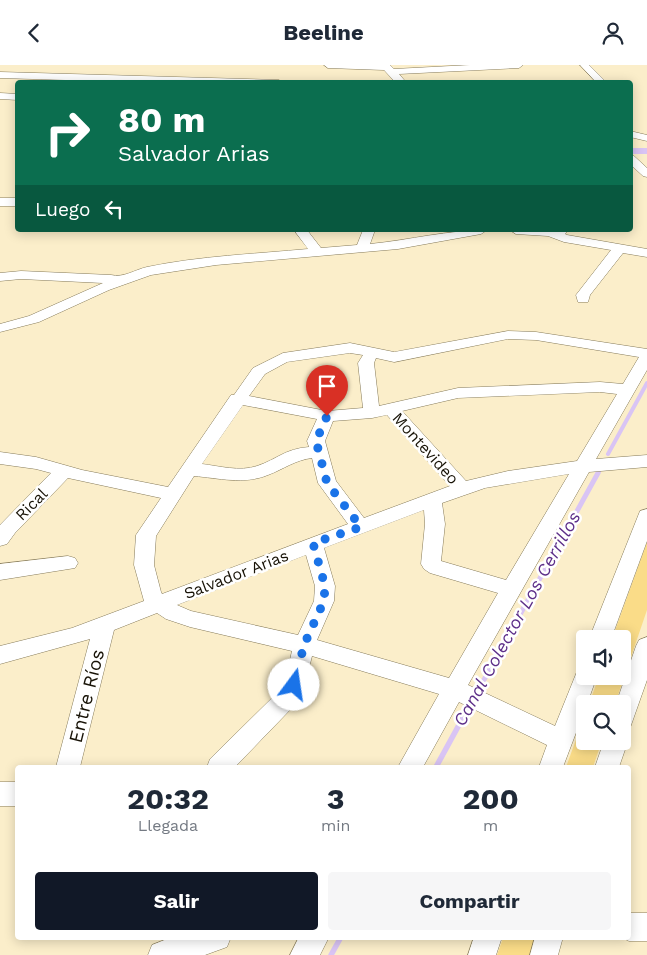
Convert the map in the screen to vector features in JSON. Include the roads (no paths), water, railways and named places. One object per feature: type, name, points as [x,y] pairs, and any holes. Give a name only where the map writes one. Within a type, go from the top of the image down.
[{"type":"street","points":[[328,65],[392,70],[519,65]]},
{"type":"street","points":[[584,65],[600,80]]},
{"type":"street","points":[[495,66],[505,77]]},
{"type":"street","points":[[183,80],[192,70]]},
{"type":"street","points":[[392,70],[398,80]]},
{"type":"street","points":[[0,83],[4,75],[152,80]]},
{"type":"street","points":[[0,96],[15,97]]},
{"type":"street","points":[[633,135],[647,138]]},
{"type":"street","points":[[633,161],[647,174]]},
{"type":"street","points":[[0,203],[15,201]]},
{"type":"street","points":[[302,232],[317,252]]},
{"type":"street","points":[[362,248],[368,232]]},
{"type":"street","points":[[0,327],[34,319],[118,281],[148,271],[216,261],[398,245],[470,232]]},
{"type":"street","points":[[549,232],[566,234],[647,253]]},
{"type":"street","points":[[583,299],[583,295],[620,248]]},
{"type":"street","points":[[0,277],[21,275],[111,279],[118,281]]},
{"type":"street","points":[[411,765],[457,691],[511,589],[629,390],[647,355],[536,336],[508,335],[394,357],[350,348],[283,358],[259,371],[237,399],[146,535],[144,565],[152,595],[159,604],[173,613],[190,619],[304,645],[457,691],[561,740]]},
{"type":"street","name":"Montevideo","points":[[372,353],[366,363],[372,413]]},
{"type":"street","points":[[237,399],[327,416],[372,413],[458,393],[479,391],[600,387],[629,390]]},
{"type":"street","name":"Montevideo","points":[[390,408],[462,487]]},
{"type":"street","points":[[327,416],[316,441],[327,483],[361,527]]},
{"type":"street","points":[[189,469],[243,475],[262,471],[295,455],[318,452]]},
{"type":"street","points":[[0,458],[36,463],[82,477],[172,494]]},
{"type":"street","name":"Salvador Arias","points":[[0,655],[74,636],[462,487],[488,480],[584,466],[647,461]]},
{"type":"street","name":"Rical","points":[[0,539],[8,528],[64,471]]},
{"type":"street","points":[[432,499],[435,524],[431,564],[437,568],[511,589]]},
{"type":"street","points":[[603,630],[647,516]]},
{"type":"street","points":[[221,765],[281,704],[294,685],[304,645],[324,601],[325,586],[313,543]]},
{"type":"street","points":[[0,572],[68,563]]},
{"type":"street","name":"Entre Ríos","points":[[69,765],[105,624]]},
{"type":"street","points":[[631,710],[639,700],[647,646]]},
{"type":"street","points":[[552,765],[582,685]]},
{"type":"street","points":[[608,765],[613,750]]},
{"type":"street","points":[[0,794],[15,794]]},
{"type":"street","points":[[631,927],[647,927]]},
{"type":"street","points":[[162,955],[208,940]]},
{"type":"street","points":[[304,955],[313,940]]},
{"type":"street","points":[[482,955],[487,940]]},
{"type":"street","points":[[544,955],[549,940]]},
{"type":"waterway","points":[[633,151],[647,151]]},
{"type":"waterway","name":"Canal Colector Los Cerrillos","points":[[608,454],[647,383]]},
{"type":"waterway","name":"Canal Colector Los Cerrillos","points":[[480,687],[598,473]]},
{"type":"waterway","name":"Canal Colector Los Cerrillos","points":[[476,694],[480,686]]},
{"type":"waterway","name":"Canal Colector Los Cerrillos","points":[[437,765],[471,703]]},
{"type":"waterway","name":"Canal Colector Los Cerrillos","points":[[331,955],[339,940]]}]
